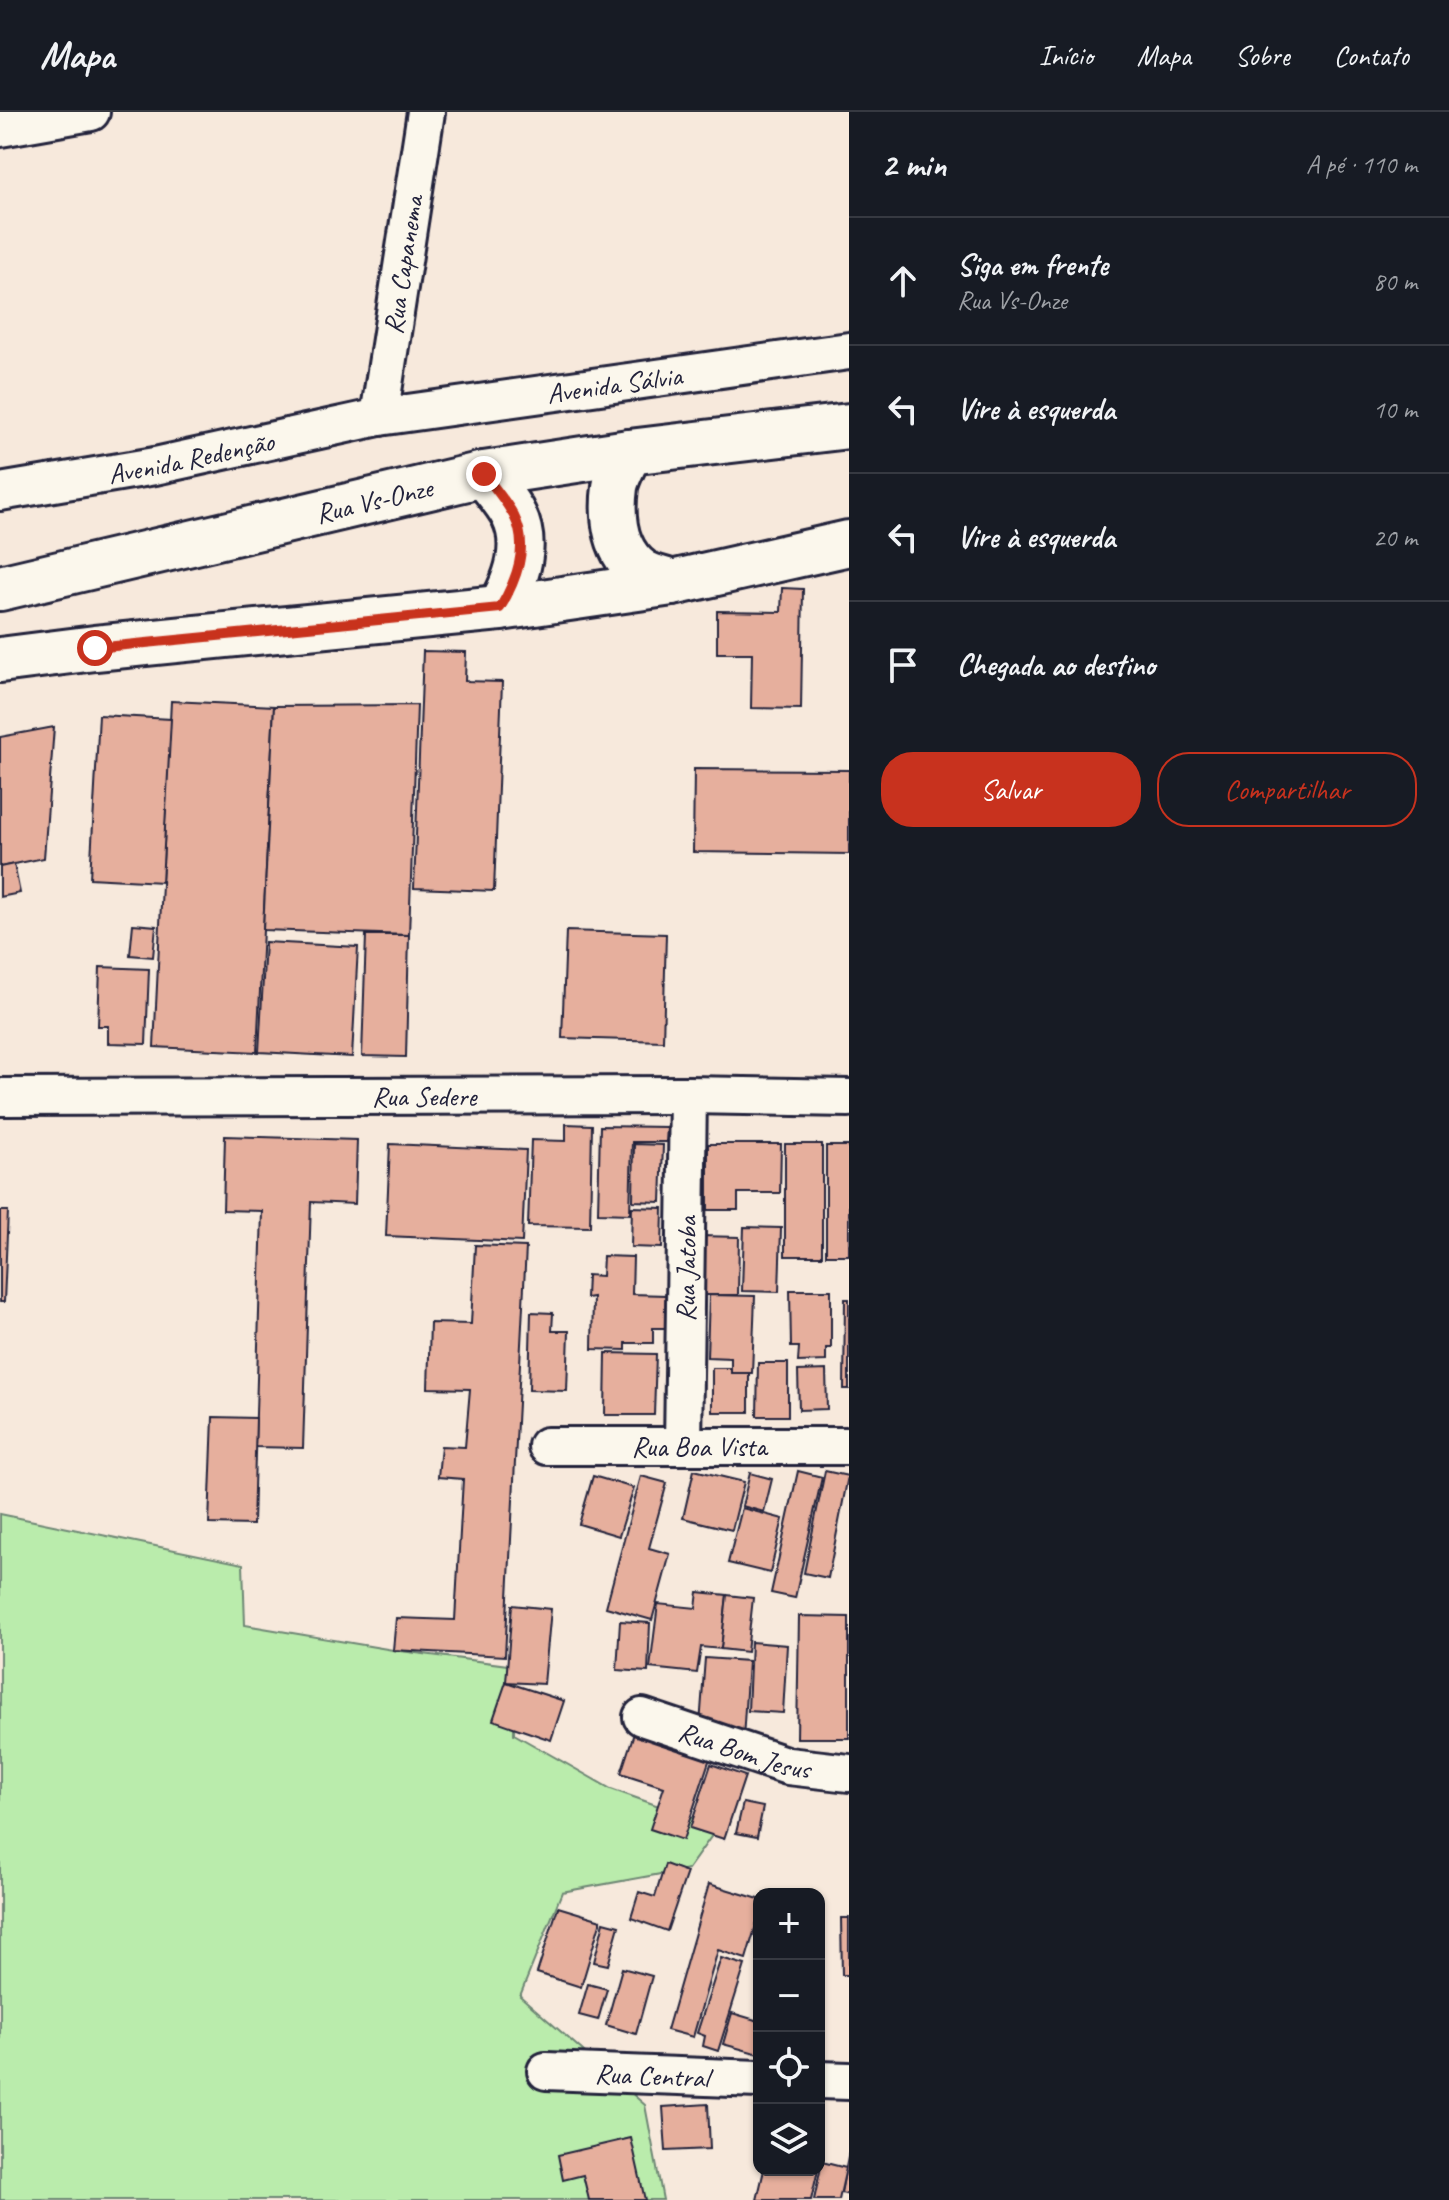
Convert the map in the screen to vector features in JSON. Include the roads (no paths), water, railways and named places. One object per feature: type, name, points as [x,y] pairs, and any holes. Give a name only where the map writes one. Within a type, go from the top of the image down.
[{"type":"main road","name":"Rua Vs-Onze","points":[[0,588],[484,474],[629,452],[849,426]]},
{"type":"main road","points":[[629,452],[616,484],[614,517],[617,538],[627,559],[645,574],[672,583]]},
{"type":"main road","points":[[484,474],[515,517],[521,541],[519,567],[512,588],[500,608]]},
{"type":"main road","points":[[0,660],[500,608],[672,583],[849,543]]},
{"type":"street","points":[[0,128],[91,112]]},
{"type":"street","name":"Rua Capanema","points":[[379,417],[426,112]]},
{"type":"street","name":"Avenida Sálvia","points":[[379,417],[849,351]]},
{"type":"street","name":"Avenida Redenção","points":[[0,492],[155,466],[379,417]]},
{"type":"street","name":"Rua Sedere","points":[[0,1097],[688,1095],[849,1098]]},
{"type":"street","name":"Rua Jatoba","points":[[683,1445],[688,1095]]},
{"type":"street","name":"Rua Boa Vista","points":[[547,1446],[849,1446]]},
{"type":"street","name":"Rua Bom Jesus","points":[[642,1717],[788,1766],[849,1773]]},
{"type":"street","name":"Rua Central","points":[[546,2071],[753,2079]]},
{"type":"street","points":[[825,2080],[849,2081]]}]
